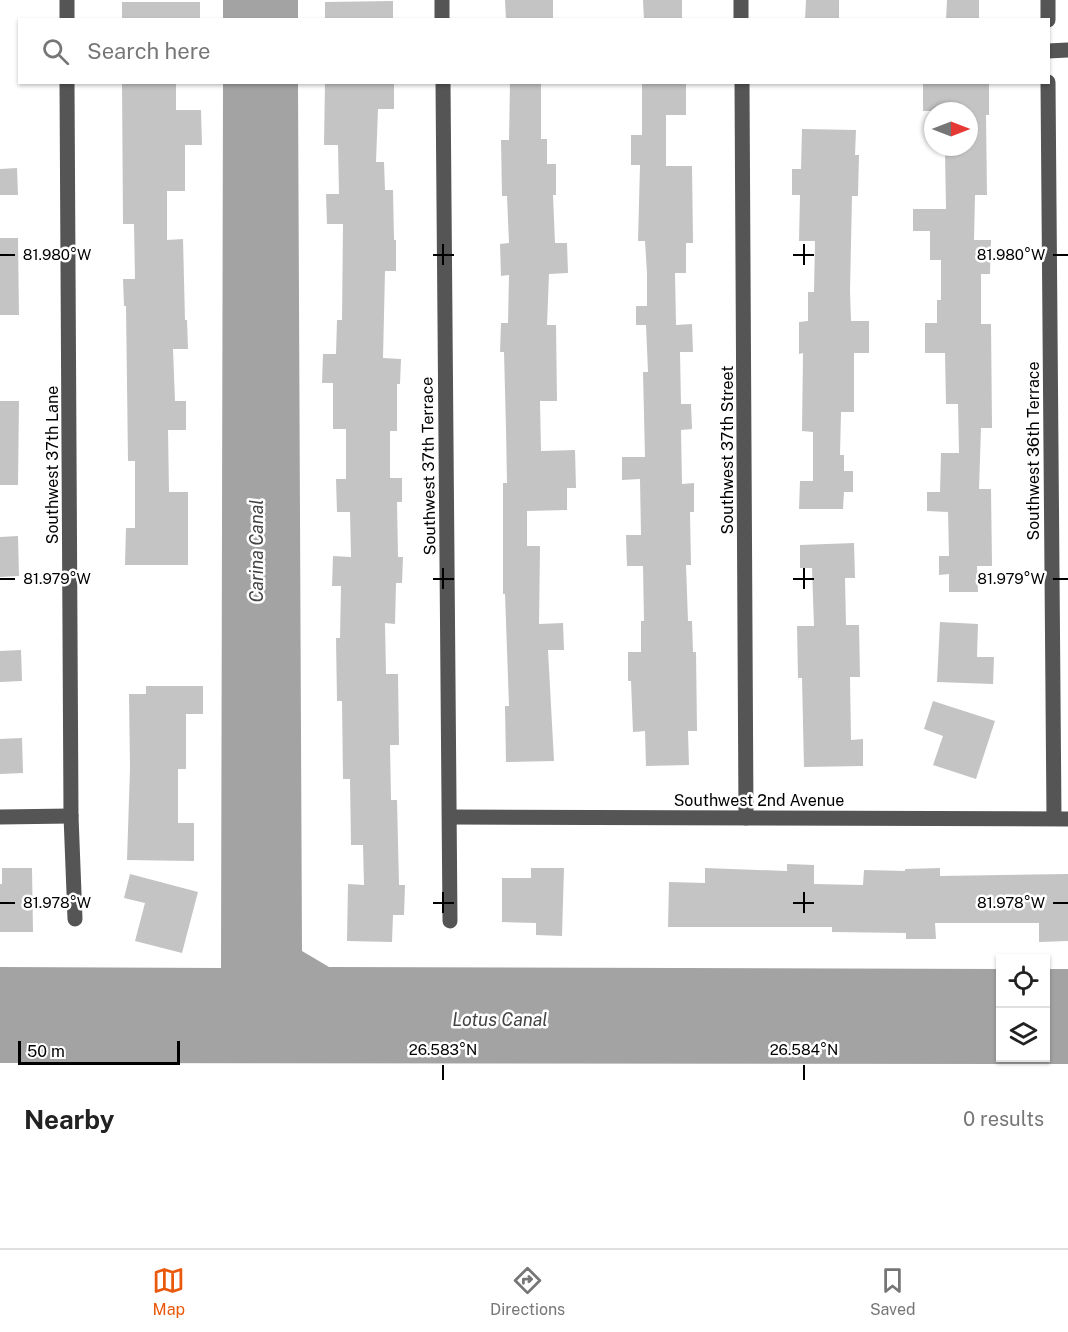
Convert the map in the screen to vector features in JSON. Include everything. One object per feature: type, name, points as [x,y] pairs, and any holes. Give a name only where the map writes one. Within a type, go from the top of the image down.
[{"type":"street","points":[[67,0],[67,18]]},
{"type":"street","points":[[442,0],[442,18]]},
{"type":"street","points":[[741,0],[741,18]]},
{"type":"street","points":[[1048,0],[1048,18]]},
{"type":"street","points":[[1050,51],[1068,50]]},
{"type":"street","name":"Southwest 37th Lane","points":[[67,84],[71,816],[75,919]]},
{"type":"street","name":"Southwest 37th Terrace","points":[[443,84],[450,921]]},
{"type":"street","name":"Southwest 37th Street","points":[[742,84],[746,818]]},
{"type":"street","name":"Southwest 36th Terrace","points":[[1048,84],[1061,819]]},
{"type":"street","points":[[0,817],[71,816]]},
{"type":"street","name":"Southwest 2nd Avenue","points":[[450,817],[1061,819]]},
{"type":"water","points":[[223,0],[298,0],[298,18],[223,18]]},
{"type":"water","points":[[223,84],[298,84],[302,951],[329,967],[996,969],[996,1062],[1050,1062],[1050,969],[1068,969],[1068,1064],[0,1063],[0,967],[221,968]]},
{"type":"building","points":[[505,0],[553,0],[553,18],[506,18]]},
{"type":"building","points":[[643,0],[682,0],[682,18],[644,18]]},
{"type":"building","points":[[806,0],[839,0],[839,18],[805,18]]},
{"type":"building","points":[[947,0],[979,0],[979,18],[946,18]]},
{"type":"building","points":[[393,1],[393,18],[325,18],[325,2]]},
{"type":"building","points":[[122,2],[200,2],[200,18],[122,18]]},
{"type":"building","points":[[122,84],[176,84],[176,110],[201,110],[202,145],[185,145],[185,191],[167,191],[167,240],[183,239],[188,349],[173,349],[175,401],[186,401],[186,430],[168,430],[169,492],[188,492],[188,565],[125,565],[126,528],[135,528],[135,461],[128,461],[126,306],[124,306],[123,279],[135,279],[134,224],[123,224]]},
{"type":"building","points":[[325,84],[394,84],[394,109],[378,109],[376,162],[384,162],[385,190],[393,190],[394,240],[396,240],[396,271],[385,271],[383,358],[401,359],[400,384],[397,384],[397,431],[390,431],[390,478],[402,478],[402,502],[397,502],[398,557],[403,557],[402,583],[396,583],[395,624],[385,623],[386,674],[398,674],[399,745],[390,745],[391,800],[397,800],[399,885],[405,885],[404,915],[393,915],[392,942],[347,941],[348,884],[364,885],[363,845],[351,845],[350,779],[343,779],[342,701],[337,701],[336,638],[340,638],[341,586],[332,586],[333,556],[351,557],[350,512],[337,512],[336,479],[346,479],[346,429],[333,429],[333,383],[322,383],[323,354],[336,354],[337,320],[342,320],[343,224],[327,224],[326,194],[339,194],[338,145],[324,145]]},
{"type":"building","points":[[510,84],[541,84],[541,139],[547,139],[547,164],[556,164],[556,195],[553,195],[555,243],[567,243],[568,273],[549,274],[547,325],[556,325],[557,401],[540,401],[541,451],[575,450],[576,488],[567,488],[567,510],[527,511],[527,546],[540,546],[539,624],[563,623],[564,650],[548,650],[554,761],[506,762],[505,706],[509,706],[505,594],[503,594],[503,483],[507,483],[504,352],[500,352],[501,323],[508,323],[509,275],[501,276],[500,244],[509,243],[507,196],[502,196],[501,140],[509,140]]},
{"type":"building","points":[[642,84],[686,84],[686,115],[666,115],[666,166],[692,166],[693,243],[686,243],[686,273],[675,273],[676,325],[692,324],[693,352],[680,352],[681,404],[691,404],[692,429],[681,430],[682,484],[694,483],[694,512],[690,512],[691,565],[686,565],[688,621],[692,621],[693,652],[696,652],[697,731],[688,731],[689,765],[646,766],[645,731],[633,732],[631,681],[628,681],[628,652],[641,652],[641,621],[644,621],[643,566],[627,566],[626,535],[641,535],[640,479],[622,480],[622,457],[645,457],[643,372],[648,372],[646,325],[636,325],[636,306],[647,306],[647,273],[645,241],[638,241],[640,165],[631,165],[631,135],[642,135]]},
{"type":"building","points":[[923,84],[989,84],[989,115],[986,115],[987,195],[975,195],[974,240],[991,240],[990,274],[981,274],[981,324],[991,324],[992,428],[981,428],[979,489],[991,489],[992,566],[977,566],[978,592],[949,592],[949,574],[939,575],[939,556],[949,556],[948,512],[927,511],[927,492],[940,492],[941,453],[959,453],[958,404],[946,404],[945,353],[925,353],[925,323],[937,323],[937,300],[941,300],[941,260],[930,260],[930,231],[913,231],[913,209],[946,209],[945,156],[978,156],[978,102],[924,102],[924,111]]},
{"type":"building","points":[[802,129],[856,130],[855,155],[859,155],[858,196],[852,196],[851,321],[869,321],[869,353],[854,353],[854,412],[841,412],[840,455],[844,455],[844,471],[853,471],[853,492],[844,492],[843,509],[799,509],[800,481],[813,481],[813,432],[802,431],[803,353],[799,354],[799,322],[808,321],[808,292],[814,292],[815,241],[799,241],[800,195],[792,195],[792,169],[801,169]]},
{"type":"building","points":[[17,168],[18,195],[0,195],[0,169]]},
{"type":"building","points":[[0,238],[18,238],[19,315],[0,315]]},
{"type":"building","points":[[0,401],[19,401],[18,485],[0,485]]},
{"type":"building","points":[[18,536],[19,576],[0,577],[0,537]]},
{"type":"building","points":[[854,543],[855,578],[845,578],[846,625],[859,625],[860,677],[850,677],[851,740],[863,739],[863,766],[804,767],[802,678],[798,678],[797,626],[814,626],[812,568],[800,568],[800,545]]},
{"type":"building","points":[[940,622],[978,624],[977,657],[994,657],[993,684],[937,682]]},
{"type":"building","points":[[21,650],[22,681],[0,682],[0,651]]},
{"type":"building","points":[[146,686],[203,686],[203,714],[186,714],[186,769],[178,769],[178,823],[194,823],[194,861],[127,860],[130,769],[129,694],[146,694]]},
{"type":"building","points":[[933,701],[995,721],[976,779],[933,765],[943,736],[924,729]]},
{"type":"building","points":[[22,738],[23,773],[0,774],[0,739]]},
{"type":"building","points":[[787,864],[814,865],[814,884],[863,885],[864,870],[905,871],[905,869],[940,868],[940,876],[1068,874],[1068,941],[1039,942],[1039,923],[935,923],[936,939],[906,939],[906,933],[832,932],[832,927],[668,927],[669,882],[705,883],[705,868],[787,871]]},
{"type":"building","points":[[2,868],[32,868],[33,932],[0,932]]},
{"type":"building","points":[[531,868],[564,868],[562,936],[536,935],[536,923],[502,922],[502,878],[531,878]]},
{"type":"building","points":[[130,874],[198,892],[182,953],[135,941],[145,903],[124,898]]},
{"type":"water label","name":"Carina Canal","points":[[257,551]]},
{"type":"water label","name":"Lotus Canal","points":[[500,1020]]}]
